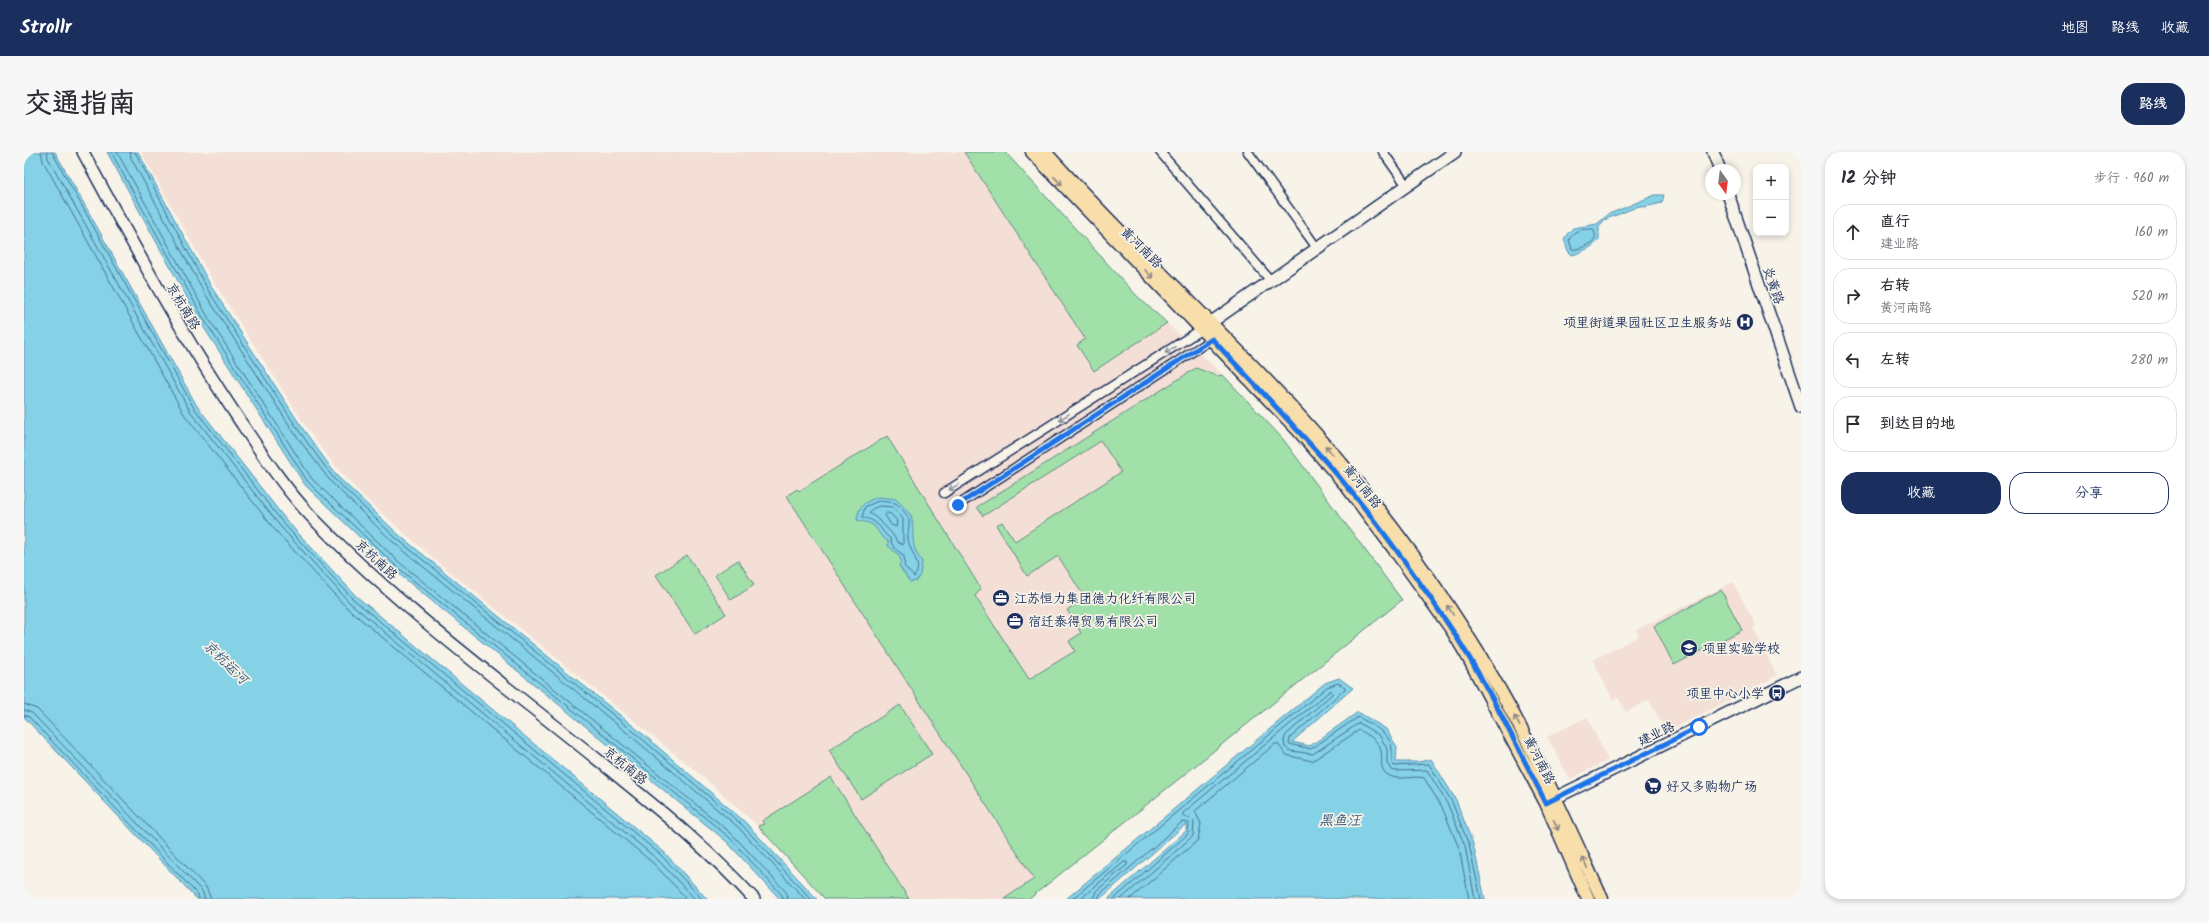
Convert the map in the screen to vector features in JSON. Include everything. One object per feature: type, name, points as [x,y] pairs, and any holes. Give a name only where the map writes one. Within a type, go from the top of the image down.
[{"type":"main road","name":"黄河南路","points":[[1039,154],[1216,336],[1331,468],[1394,549],[1460,643],[1551,801],[1602,899]]},
{"type":"main road","name":"黄河南路","points":[[1551,801],[1588,899]]},
{"type":"street","name":"京杭南路","points":[[83,152],[162,296],[213,380],[286,490],[371,574],[448,640],[664,813],[706,849],[754,899]]},
{"type":"street","points":[[1160,152],[1271,281]]},
{"type":"street","points":[[1248,152],[1317,248]]},
{"type":"street","points":[[1383,152],[1407,186]]},
{"type":"street","points":[[944,493],[1207,326],[1455,152]]},
{"type":"street","points":[[1714,152],[1718,164]]},
{"type":"street","name":"炎黄路","points":[[1730,200],[1799,392],[1801,407]]},
{"type":"street","points":[[958,505],[1216,336]]},
{"type":"street","name":"建业路","points":[[1551,801],[1801,677]]},
{"type":"shaded area","points":[[141,152],[964,152],[1085,339],[1138,297],[1223,375],[1283,439],[1402,600],[1029,899],[825,899],[758,826],[702,776],[434,559],[366,499],[340,472],[312,436],[213,281]]},
{"type":"shaded area","name":"项里实验学校","points":[[1733,582],[1756,626],[1753,628],[1777,676],[1666,732],[1649,700],[1626,712],[1618,697],[1613,700],[1593,660],[1639,636],[1636,630]]},
{"type":"shaded area","points":[[1587,717],[1608,760],[1570,779],[1547,737]]},
{"type":"green space","points":[[964,152],[1005,152],[1138,297],[1167,323],[1094,371],[1077,345],[1085,339]]},
{"type":"green space","points":[[1196,368],[1217,376],[1223,375],[1283,439],[1402,600],[1029,899],[1004,899],[1034,879],[787,496],[797,489],[799,491],[887,436],[981,589],[975,596],[1029,679],[1075,651],[1069,641],[1081,633],[1067,610],[1085,598],[1058,556],[1027,576],[996,525],[1002,522],[1015,541],[1121,472],[1101,441],[983,516],[977,507]]},
{"type":"green space","points":[[687,555],[726,614],[695,634],[656,575]]},
{"type":"green space","points":[[738,560],[754,585],[731,600],[715,575]]},
{"type":"green space","points":[[1721,590],[1742,630],[1674,665],[1654,626]]},
{"type":"green space","points":[[900,705],[932,754],[861,799],[829,750]]},
{"type":"green space","points":[[831,777],[909,899],[825,899],[758,826],[764,824],[762,821]]},
{"type":"water","name":"京杭运河","points":[[24,152],[55,152],[197,406],[286,520],[356,596],[664,852],[707,899],[197,899],[24,717]]},
{"type":"water","points":[[107,152],[138,152],[212,288],[303,429],[337,476],[399,535],[637,729],[744,821],[817,899],[780,899],[726,841],[394,570],[305,485],[201,323]]},
{"type":"water","points":[[1655,195],[1664,195],[1662,203],[1644,207],[1639,206],[1604,220],[1599,227],[1599,240],[1591,247],[1572,255],[1568,251],[1564,239],[1573,228],[1597,224],[1609,214]]},
{"type":"water","points":[[879,497],[896,499],[911,515],[915,549],[922,562],[920,575],[916,581],[910,582],[899,566],[901,561],[899,555],[888,546],[888,541],[875,527],[869,523],[857,520],[861,507],[870,500]]},
{"type":"water","name":"黑鱼汪","points":[[1339,678],[1353,688],[1292,742],[1310,746],[1358,712],[1386,729],[1397,747],[1396,762],[1419,762],[1431,759],[1456,800],[1473,844],[1485,899],[1108,899],[1186,831],[1186,824],[1100,899],[1066,899],[1325,683]]},
{"type":"place","name":"项里街道果园社区卫生服务站","points":[[1745,322]]},
{"type":"place","name":"江苏恒力集团德力化纤有限公司","points":[[1001,598]]},
{"type":"place","name":"宿迁泰得贸易有限公司","points":[[1015,621]]},
{"type":"place","name":"项里实验学校","points":[[1689,648]]},
{"type":"place","name":"项里中心小学","points":[[1777,693]]},
{"type":"place","name":"好又多购物广场","points":[[1653,786]]},
{"type":"route","points":[[958,505],[1212,339],[1298,430],[1345,484],[1394,549],[1452,630],[1508,729],[1546,803],[1699,727]]}]
